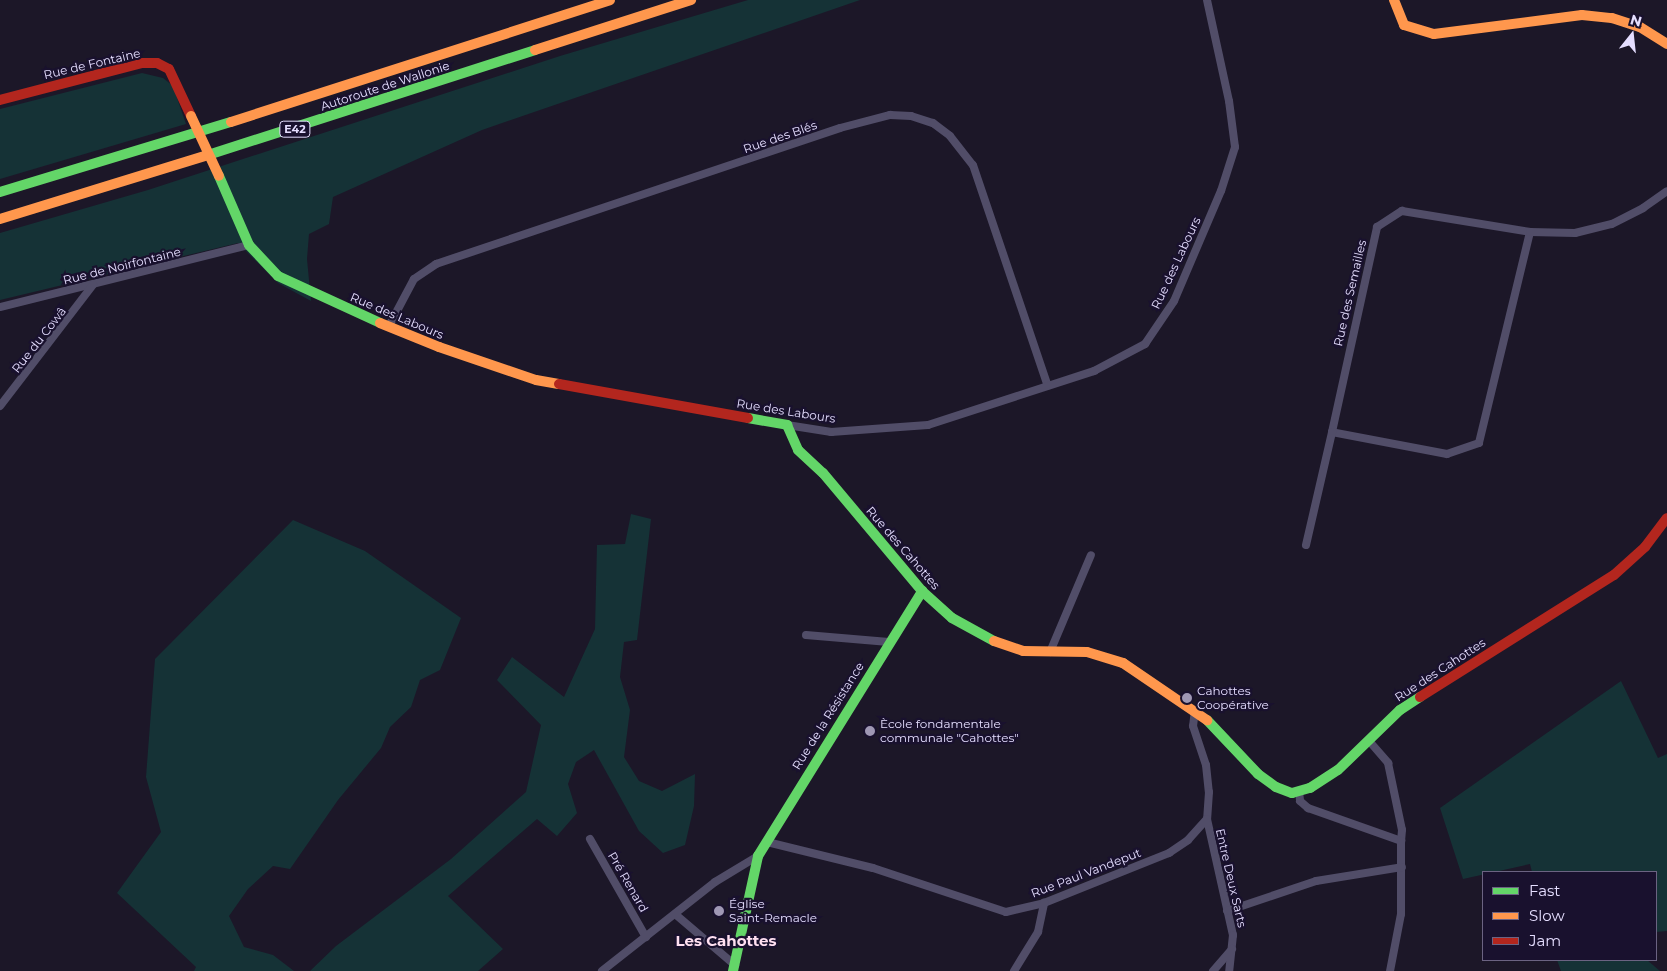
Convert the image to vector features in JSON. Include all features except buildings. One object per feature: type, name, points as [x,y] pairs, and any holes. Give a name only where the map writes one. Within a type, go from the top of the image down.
[{"type":"main road","name":"Autoroute de Wallonie","points":[[0,192],[90,167],[610,0]]},
{"type":"main road","name":"Autoroute de Wallonie","points":[[0,219],[143,177],[691,0]]},
{"type":"main road","points":[[1394,0],[1404,25],[1434,34],[1582,15],[1612,18],[1631,24],[1667,44]]},
{"type":"main road","name":"Rue de Fontaine","points":[[0,100],[142,63],[157,63],[169,69],[191,116]]},
{"type":"main road","name":"Rue des Labours","points":[[191,116],[249,245],[278,276],[389,326],[492,367],[536,380],[787,425]]},
{"type":"main road","name":"Rue des Cahottes","points":[[787,425],[798,450],[823,473],[922,591],[952,618],[984,637],[1023,651],[1087,652],[1123,663],[1194,710],[1217,728],[1258,774],[1276,787],[1292,793],[1310,788],[1338,770],[1370,742],[1400,710],[1622,569],[1645,547],[1667,518]]},
{"type":"main road","name":"Rue de la Résistance","points":[[758,856],[922,591]]},
{"type":"main road","points":[[734,968],[758,856]]},
{"type":"street","name":"Rue des Labours","points":[[787,425],[840,432],[928,425],[1111,364],[1145,344],[1174,301],[1231,165],[1234,135],[1207,0]]},
{"type":"street","name":"Rue des Blés","points":[[389,326],[414,279],[436,264],[840,128],[890,115],[910,116],[932,123],[950,136],[972,165],[1048,386]]},
{"type":"street","name":"Rue des Semailles","points":[[1306,545],[1377,227],[1402,210],[1530,232],[1575,233],[1612,224],[1643,208],[1667,191]]},
{"type":"street","points":[[1332,432],[1447,454],[1479,443],[1530,232]]},
{"type":"street","name":"Rue de Noirfontaine","points":[[0,307],[249,245]]},
{"type":"street","name":"Rue du Cowâ","points":[[0,406],[93,285]]},
{"type":"street","points":[[1050,652],[1089,555]]},
{"type":"street","points":[[806,635],[889,642]]},
{"type":"street","points":[[1194,710],[1193,726],[1208,783],[1207,820]]},
{"type":"street","points":[[1370,742],[1388,763],[1402,830],[1399,939],[1390,971]]},
{"type":"street","points":[[1300,791],[1300,802],[1308,808],[1401,841]]},
{"type":"street","name":"Rue Paul Vandeput","points":[[767,842],[880,870],[1006,912],[1044,903],[1169,853],[1188,840],[1207,820]]},
{"type":"street","name":"Entre Deux Sarts","points":[[1207,820],[1233,935],[1229,971]]},
{"type":"street","name":"Pré Renard","points":[[590,839],[646,937]]},
{"type":"street","points":[[602,971],[715,882],[758,856]]},
{"type":"street","points":[[1227,911],[1316,881],[1402,866]]},
{"type":"street","points":[[1014,971],[1038,932],[1044,903]]},
{"type":"street","points":[[675,914],[734,968]]},
{"type":"street","points":[[1213,971],[1232,949]]},
{"type":"green space","points":[[748,0],[860,0],[482,130],[333,197],[329,224],[309,234],[307,259],[311,301],[278,283],[238,243],[0,300],[0,233],[148,190],[560,56]]},
{"type":"green space","points":[[142,73],[163,78],[173,86],[186,124],[0,179],[0,109]]},
{"type":"green space","points":[[631,514],[651,519],[637,640],[624,642],[620,677],[630,710],[624,757],[639,781],[662,791],[695,774],[694,806],[685,845],[663,853],[639,831],[594,750],[576,762],[568,784],[577,813],[557,836],[537,819],[448,896],[503,949],[478,971],[310,971],[336,946],[451,859],[526,792],[541,725],[497,680],[512,657],[564,697],[595,629],[597,545],[625,544]]},
{"type":"green space","points":[[293,520],[365,551],[461,618],[440,670],[420,680],[411,707],[390,727],[381,748],[338,800],[290,869],[273,866],[248,889],[229,916],[244,947],[273,955],[294,971],[194,971],[196,967],[117,893],[161,832],[146,777],[155,659]]},
{"type":"green space","points":[[1621,681],[1658,758],[1667,754],[1667,931],[1657,932],[1657,871],[1532,871],[1530,864],[1499,871],[1482,871],[1482,875],[1463,879],[1440,808]]},
{"type":"green space","points":[[1557,961],[1648,961],[1660,971],[1561,971]]},
{"type":"traffic: fast","points":[[208,155],[535,50]]},
{"type":"traffic: fast","points":[[0,192],[231,122]]},
{"type":"traffic: fast","points":[[219,176],[249,245],[278,276],[380,323]]},
{"type":"traffic: fast","points":[[748,418],[787,425],[798,450],[823,473],[922,591],[952,618],[994,641]]},
{"type":"traffic: fast","points":[[733,971],[758,856],[922,591]]},
{"type":"traffic: fast","points":[[1207,720],[1258,774],[1276,787],[1292,793],[1310,788],[1338,770],[1400,710],[1420,697]]},
{"type":"traffic: slow","points":[[231,122],[610,0]]},
{"type":"traffic: slow","points":[[535,50],[691,0]]},
{"type":"traffic: slow","points":[[1394,0],[1404,25],[1434,34],[1582,15],[1612,18],[1640,27],[1667,44]]},
{"type":"traffic: slow","points":[[191,116],[219,176]]},
{"type":"traffic: slow","points":[[0,219],[208,155]]},
{"type":"traffic: slow","points":[[380,323],[439,347],[536,380],[559,384]]},
{"type":"traffic: slow","points":[[994,641],[1023,651],[1087,652],[1123,663],[1207,720]]},
{"type":"traffic: jam","points":[[0,100],[142,63],[157,63],[169,69],[191,116]]},
{"type":"traffic: jam","points":[[559,384],[748,418]]},
{"type":"traffic: jam","points":[[1420,697],[1614,575],[1645,547],[1667,518]]},
{"type":"place","name":"Cahottes Coopérative","points":[[1187,698]]},
{"type":"place","name":"Ècole fondamentale communale \"Cahottes\"","points":[[870,731]]},
{"type":"place","name":"Église Saint-Remacle","points":[[719,911]]},
{"type":"district","name":"Les Cahottes","points":[[726,941]]}]
